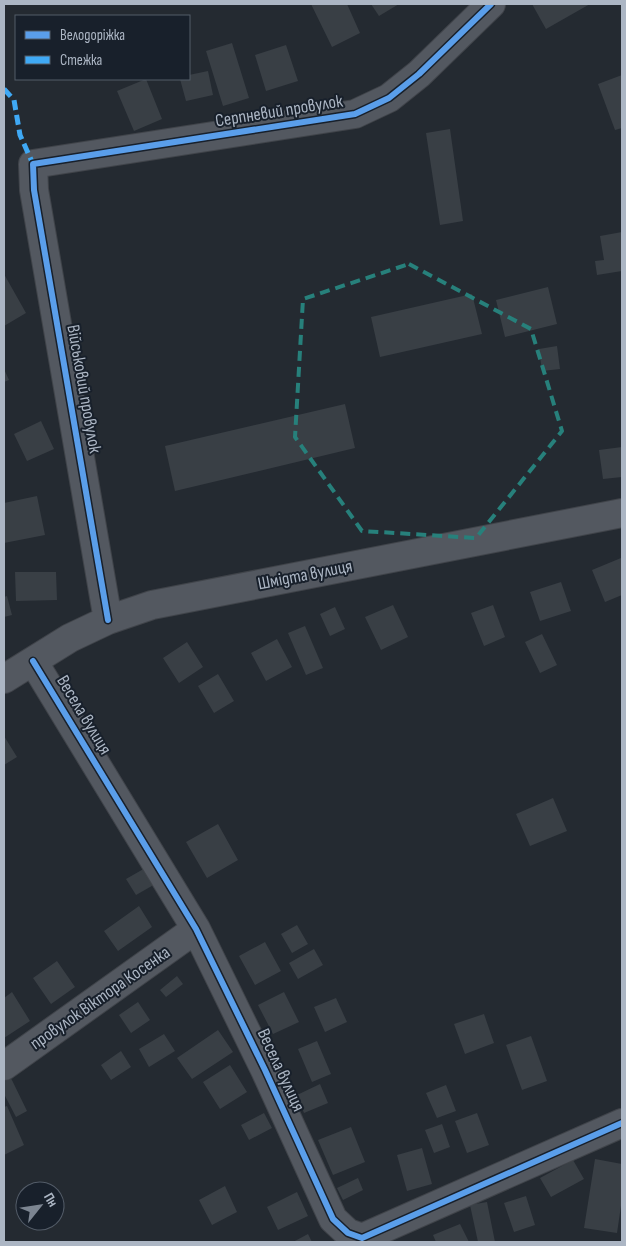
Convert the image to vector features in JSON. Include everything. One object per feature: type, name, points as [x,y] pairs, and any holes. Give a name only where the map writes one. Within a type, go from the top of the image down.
[{"type":"street","name":"Серпневий провулок","points":[[33,164],[355,114],[389,98],[419,74],[491,4]]},
{"type":"street","name":"Військовий провулок","points":[[33,164],[36,200],[108,620]]},
{"type":"street","name":"Шмідта вулиця","points":[[4,679],[70,638],[108,620],[161,604],[622,513]]},
{"type":"street","name":"Весела вулиця","points":[[33,661],[196,929],[265,1070],[334,1220],[348,1233],[362,1238],[622,1123]]},
{"type":"street","name":"провулок Віктора Косенка","points":[[4,1066],[196,929]]},
{"type":"highlighted area","points":[[409,264],[531,329],[562,431],[476,538],[362,531],[295,437],[303,299]]},
{"type":"building","points":[[311,4],[347,4],[360,33],[332,47]]},
{"type":"building","points":[[371,4],[399,4],[379,16]]},
{"type":"building","points":[[532,4],[590,4],[546,29]]},
{"type":"building","points":[[232,43],[249,98],[223,106],[206,51]]},
{"type":"building","points":[[286,45],[298,81],[266,91],[255,55]]},
{"type":"building","points":[[208,71],[213,95],[186,101],[180,80],[190,80],[190,75]]},
{"type":"building","points":[[622,75],[622,128],[615,130],[598,84]]},
{"type":"building","points":[[146,80],[162,119],[134,131],[117,91]]},
{"type":"building","points":[[450,129],[463,221],[440,225],[426,133]]},
{"type":"building","points":[[622,232],[622,271],[597,275],[595,261],[604,260],[600,236]]},
{"type":"building","points":[[4,274],[26,313],[4,326]]},
{"type":"building","points":[[548,287],[557,324],[505,337],[496,300]]},
{"type":"building","points":[[472,294],[482,334],[380,357],[371,317]]},
{"type":"building","points":[[557,346],[560,369],[542,371],[539,349]]},
{"type":"building","points":[[4,369],[9,380],[4,382]]},
{"type":"building","points":[[345,404],[355,448],[175,491],[165,446]]},
{"type":"building","points":[[41,421],[54,449],[27,461],[14,434]]},
{"type":"building","points":[[622,447],[622,477],[603,479],[599,450]]},
{"type":"building","points":[[37,496],[45,535],[4,543],[4,503]]},
{"type":"building","points":[[621,558],[622,595],[605,602],[592,570]]},
{"type":"building","points":[[15,572],[56,572],[57,600],[16,601]]},
{"type":"building","points":[[561,582],[571,611],[540,621],[530,592]]},
{"type":"building","points":[[7,596],[12,615],[4,617],[4,597]]},
{"type":"building","points":[[393,605],[408,637],[381,650],[365,617]]},
{"type":"building","points":[[493,605],[505,637],[484,646],[471,613]]},
{"type":"building","points":[[335,607],[345,629],[330,636],[320,614]]},
{"type":"building","points":[[305,626],[323,668],[306,675],[288,633]]},
{"type":"building","points":[[542,634],[557,665],[540,673],[525,642]]},
{"type":"building","points":[[277,639],[292,667],[266,681],[251,653]]},
{"type":"building","points":[[187,642],[203,667],[179,683],[163,658]]},
{"type":"building","points":[[218,674],[234,701],[214,713],[198,686]]},
{"type":"building","points":[[4,736],[17,757],[4,765]]},
{"type":"building","points":[[553,798],[567,831],[530,846],[516,814]]},
{"type":"building","points":[[218,824],[238,860],[207,878],[186,842]]},
{"type":"building","points":[[147,867],[157,883],[136,895],[126,879]]},
{"type":"building","points":[[139,906],[152,927],[118,951],[104,931]]},
{"type":"building","points":[[297,925],[308,944],[292,953],[281,934]]},
{"type":"building","points":[[265,942],[281,971],[255,985],[239,956]]},
{"type":"building","points":[[314,949],[323,965],[298,979],[289,963]]},
{"type":"building","points":[[57,961],[75,987],[51,1004],[33,978]]},
{"type":"building","points":[[177,976],[183,984],[166,997],[160,990]]},
{"type":"building","points":[[12,992],[30,1021],[4,1038],[4,998]]},
{"type":"building","points":[[284,992],[299,1022],[273,1034],[258,1005]]},
{"type":"building","points":[[336,998],[347,1022],[325,1032],[314,1007]]},
{"type":"building","points":[[138,1002],[150,1020],[131,1033],[119,1015]]},
{"type":"building","points":[[484,1014],[494,1043],[465,1054],[454,1024]]},
{"type":"building","points":[[218,1030],[233,1052],[192,1079],[177,1058]]},
{"type":"building","points":[[164,1034],[175,1051],[149,1067],[139,1049]]},
{"type":"building","points":[[531,1036],[547,1081],[522,1090],[506,1045]]},
{"type":"building","points":[[317,1041],[331,1074],[312,1082],[298,1049]]},
{"type":"building","points":[[121,1051],[131,1067],[111,1080],[101,1065]]},
{"type":"building","points":[[230,1065],[247,1092],[220,1109],[203,1082]]},
{"type":"building","points":[[9,1074],[27,1111],[16,1117],[4,1094],[4,1077]]},
{"type":"building","points":[[320,1084],[328,1103],[304,1113],[297,1095]]},
{"type":"building","points":[[446,1085],[456,1111],[437,1118],[426,1093]]},
{"type":"building","points":[[7,1106],[24,1145],[4,1155],[4,1107]]},
{"type":"building","points":[[264,1113],[272,1128],[249,1140],[241,1125]]},
{"type":"building","points":[[477,1113],[489,1145],[467,1153],[455,1121]]},
{"type":"building","points":[[442,1124],[450,1147],[434,1153],[425,1130]]},
{"type":"building","points":[[351,1127],[365,1162],[333,1175],[318,1140]]},
{"type":"building","points":[[422,1148],[432,1184],[407,1191],[397,1155]]},
{"type":"building","points":[[595,1159],[622,1164],[622,1199],[617,1233],[584,1228]]},
{"type":"building","points":[[573,1160],[584,1179],[551,1197],[540,1178]]},
{"type":"building","points":[[358,1178],[363,1190],[343,1200],[337,1188]]},
{"type":"building","points":[[225,1186],[237,1212],[212,1225],[199,1200]]},
{"type":"building","points":[[297,1192],[308,1216],[278,1230],[267,1207]]},
{"type":"building","points":[[526,1196],[535,1225],[514,1232],[504,1203]]},
{"type":"building","points":[[487,1202],[495,1242],[478,1242],[470,1205]]},
{"type":"building","points":[[460,1224],[469,1242],[436,1242],[433,1235]]},
{"type":"building","points":[[308,1234],[312,1242],[293,1242]]},
{"type":"marked path","points":[[4,89],[14,100],[20,135],[33,164]]},
{"type":"cycle path","points":[[108,620],[34,190],[33,164],[355,114],[389,98],[419,74],[491,4]]},
{"type":"cycle path","points":[[33,661],[196,929],[265,1070],[333,1219],[348,1233],[362,1238],[622,1123]]}]
